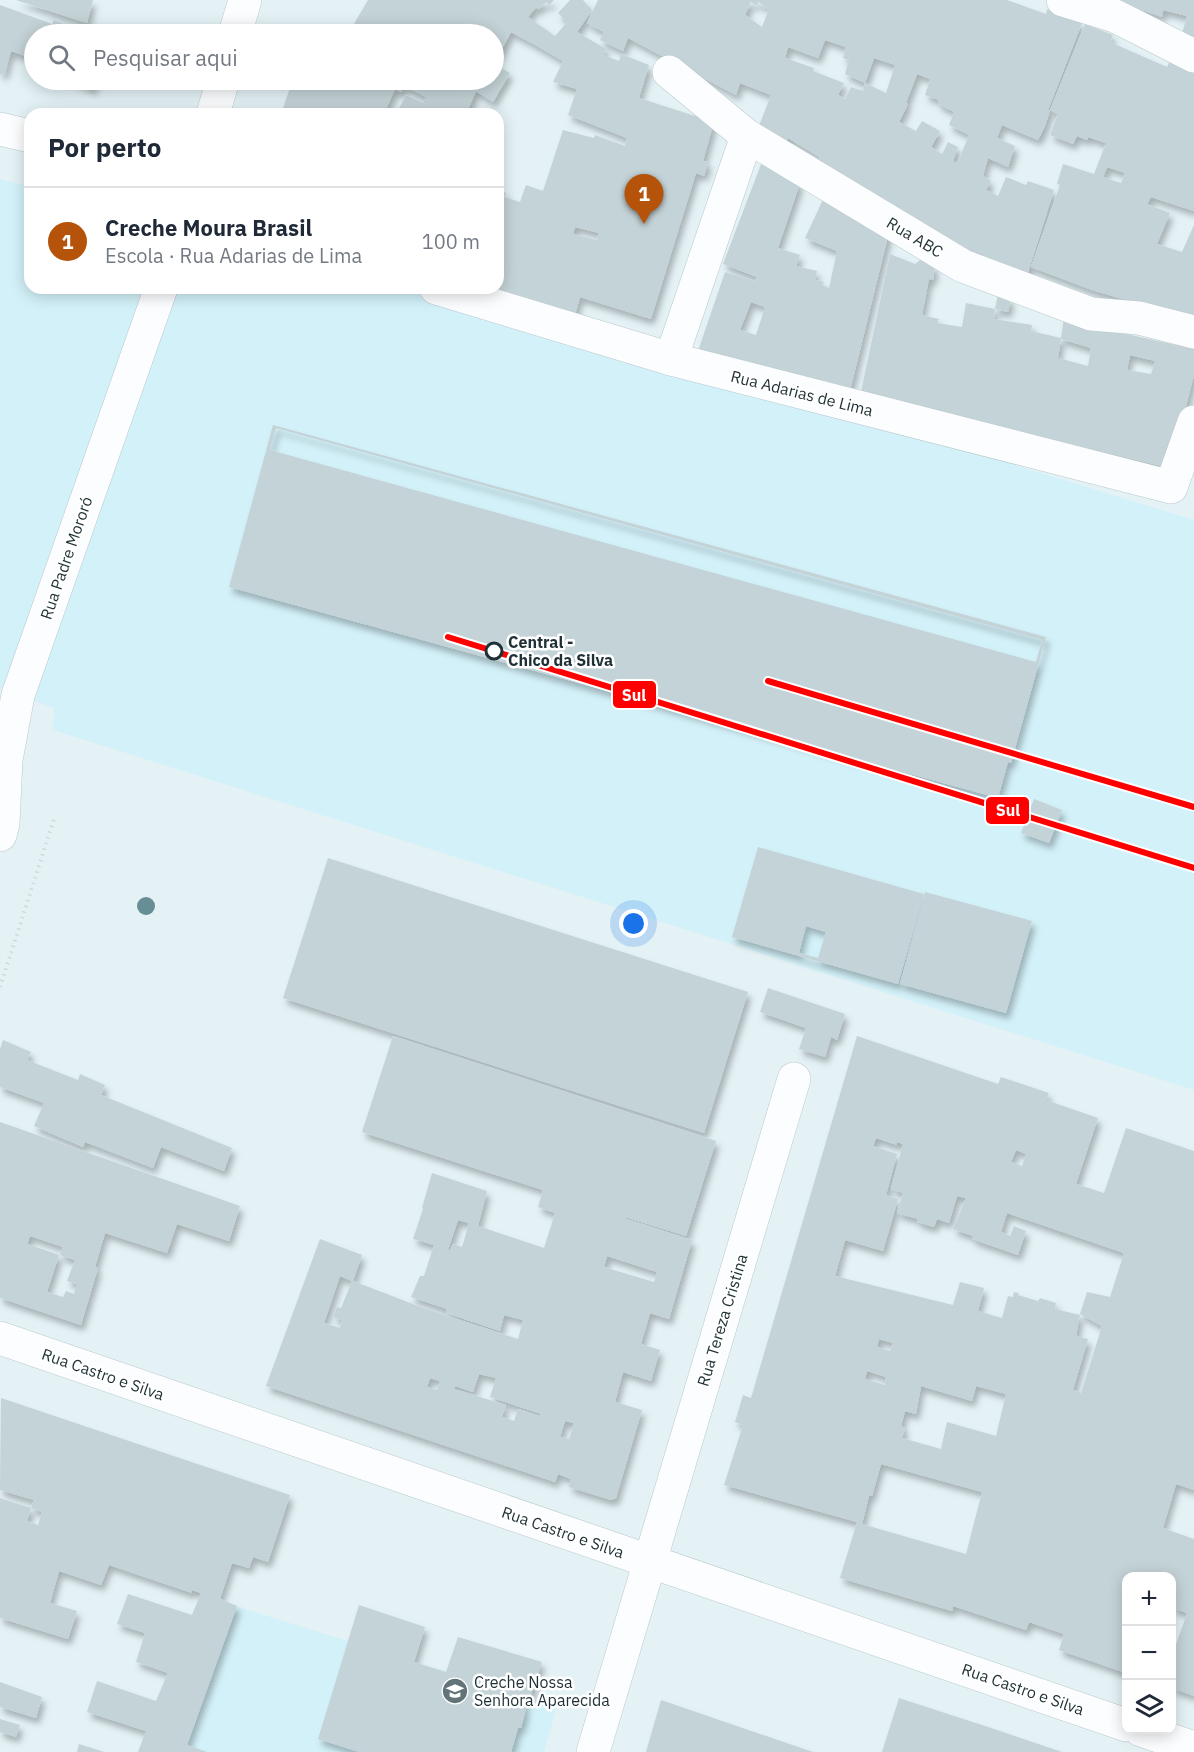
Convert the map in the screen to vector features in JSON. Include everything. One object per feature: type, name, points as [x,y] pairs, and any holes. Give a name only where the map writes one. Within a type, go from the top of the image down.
[{"type":"street","points":[[238,24],[245,0]]},
{"type":"street","points":[[1063,0],[1115,16],[1194,56]]},
{"type":"street","name":"Rua ABC","points":[[669,72],[747,136],[963,266],[1091,314],[1138,318],[1194,332]]},
{"type":"street","points":[[215,108],[220,90]]},
{"type":"street","points":[[0,129],[24,135]]},
{"type":"street","points":[[671,359],[747,136]]},
{"type":"street","name":"Rua Padre Mororó","points":[[0,835],[6,760],[18,695],[159,294]]},
{"type":"street","name":"Rua Adarias de Lima","points":[[456,294],[671,359],[1171,487],[1194,422]]},
{"type":"street","name":"Rua Tereza Cristina","points":[[593,1752],[794,1079]]},
{"type":"street","name":"Rua Castro e Silva","points":[[0,1338],[1122,1724]]},
{"type":"street","points":[[1153,1734],[1194,1748]]},
{"type":"path","points":[[0,987],[54,819]]},
{"type":"shaded area","points":[[0,179],[24,185],[24,294],[437,294],[869,420],[1194,520],[1194,1090],[53,730],[54,708],[0,689]]},
{"type":"shaded area","points":[[200,1595],[557,1706],[544,1752],[138,1752],[157,1697]]},
{"type":"building","points":[[16,0],[93,0],[87,23]]},
{"type":"building","points":[[368,0],[554,0],[549,5],[546,2],[539,9],[536,7],[528,17],[555,36],[567,22],[558,13],[570,0],[583,0],[592,10],[577,32],[606,49],[603,55],[619,61],[621,54],[649,65],[639,98],[714,122],[703,161],[708,162],[704,176],[696,173],[651,319],[580,297],[573,322],[480,294],[504,294],[504,197],[520,202],[526,185],[543,191],[563,130],[594,138],[595,135],[625,146],[627,138],[568,115],[577,89],[553,82],[563,61],[511,32],[504,45],[504,24],[354,24]],"holes":[[[575,227],[599,233],[597,240],[573,234]]]},
{"type":"building","points":[[598,0],[1007,0],[1046,14],[1047,9],[1082,23],[1038,140],[1002,125],[997,138],[1015,146],[1008,167],[988,158],[983,176],[991,181],[986,190],[998,196],[1006,177],[1026,185],[1028,181],[1054,190],[1026,279],[996,268],[998,261],[976,252],[973,260],[837,180],[841,173],[820,157],[788,138],[785,145],[757,131],[771,95],[740,83],[736,95],[628,38],[623,51],[600,40],[604,32],[587,23]],"holes":[[[751,2],[757,6],[758,2],[769,9],[762,27],[745,15]],[[825,40],[846,47],[843,58],[849,60],[845,74],[865,83],[863,91],[851,87],[845,99],[838,95],[844,83],[813,71],[814,68],[785,58],[788,47],[818,58]],[[874,58],[895,65],[886,93],[865,83]],[[917,74],[930,79],[925,95],[939,100],[938,104],[954,112],[949,125],[969,135],[957,164],[953,161],[958,147],[948,142],[942,154],[931,147],[940,131],[922,121],[916,131],[899,122],[908,104],[906,103]]]},
{"type":"building","points":[[1113,0],[1194,0],[1194,50],[1179,44],[1187,16],[1163,10],[1162,17]]},
{"type":"building","points":[[0,5],[52,24],[24,24],[24,56],[11,51],[5,73],[0,75]]},
{"type":"building","points":[[54,20],[64,24],[52,24]]},
{"type":"building","points":[[1085,24],[1113,35],[1110,42],[1167,67],[1170,60],[1194,71],[1194,211],[1151,197],[1147,204],[1170,213],[1157,244],[1182,252],[1194,225],[1194,325],[1031,267],[1060,185],[1057,184],[1063,164],[1094,174],[1106,143],[1077,136],[1073,144],[1050,135],[1058,114],[1050,110]],"holes":[[[1107,167],[1125,173],[1121,183],[1103,177]]]},
{"type":"building","points":[[504,70],[510,73],[504,83]]},
{"type":"building","points":[[289,90],[395,90],[387,108],[283,108]]},
{"type":"building","points":[[412,90],[500,90],[493,102],[476,91],[469,108],[399,108],[406,95],[423,103],[426,97]]},
{"type":"building","points":[[763,159],[800,183],[778,248],[800,255],[796,266],[817,271],[815,280],[824,282],[822,285],[829,288],[837,251],[805,238],[826,193],[890,228],[849,395],[696,357],[725,272],[755,281],[757,277],[723,264]],"holes":[[[751,302],[765,307],[756,335],[740,330]]]},
{"type":"building","points":[[890,254],[915,264],[920,260],[935,266],[933,280],[929,279],[922,315],[939,319],[937,323],[962,327],[966,303],[995,309],[994,319],[1032,325],[1031,331],[1061,338],[1064,318],[1176,345],[1180,335],[1194,339],[1194,375],[1170,468],[1074,445],[859,401]],"holes":[[[1061,339],[1091,348],[1088,366],[1058,358]],[[1130,355],[1155,361],[1151,374],[1127,370]]]},
{"type":"building","points":[[998,294],[1011,299],[1008,312],[995,309]]},
{"type":"building","points":[[273,425],[1046,637],[1011,763],[1008,762],[998,798],[229,587]],"holes":[[[276,428],[1042,640],[1036,662],[270,450]]]},
{"type":"building","points":[[1034,799],[1062,810],[1049,843],[1021,833]]},
{"type":"building","points":[[758,847],[924,894],[898,984],[732,937]],"holes":[[[806,926],[826,932],[818,958],[799,953]]]},
{"type":"building","points":[[328,858],[748,992],[704,1133],[283,998]]},
{"type":"building","points":[[925,892],[1032,921],[1006,1013],[900,984]]},
{"type":"building","points":[[768,988],[845,1014],[837,1040],[831,1037],[825,1057],[799,1049],[806,1028],[760,1012]]},
{"type":"building","points":[[393,1036],[716,1141],[686,1236],[624,1218],[692,1240],[669,1319],[650,1313],[641,1344],[660,1350],[651,1381],[623,1372],[615,1402],[642,1410],[616,1498],[611,1500],[569,1487],[571,1479],[558,1474],[555,1482],[266,1386],[320,1239],[362,1255],[353,1281],[418,1306],[518,1339],[523,1320],[504,1315],[500,1331],[446,1313],[447,1309],[411,1297],[420,1276],[424,1276],[434,1245],[413,1239],[432,1173],[487,1191],[478,1226],[544,1248],[555,1213],[538,1207],[543,1190],[362,1132]],"holes":[[[458,1220],[469,1223],[462,1247],[453,1244],[450,1251],[448,1250]],[[607,1256],[657,1272],[654,1282],[604,1267]],[[340,1276],[352,1281],[341,1308],[337,1307],[333,1317],[342,1320],[340,1328],[324,1323]],[[479,1374],[496,1378],[490,1397],[541,1414],[540,1416],[518,1409],[514,1421],[502,1417],[506,1405],[454,1389],[455,1386],[473,1392]],[[430,1378],[440,1381],[437,1390],[427,1387]],[[565,1421],[574,1423],[569,1439],[560,1437]]]},
{"type":"building","points":[[857,1036],[998,1084],[1001,1077],[1049,1093],[1046,1100],[1098,1118],[1076,1184],[1104,1193],[1126,1128],[1194,1151],[1194,1490],[1176,1484],[1163,1528],[1194,1539],[1194,1696],[1176,1689],[1176,1645],[1187,1613],[1176,1609],[1176,1572],[1122,1572],[1122,1672],[1059,1650],[1064,1634],[1029,1622],[1026,1630],[953,1606],[952,1611],[840,1578],[857,1522],[724,1485],[743,1425],[735,1422],[743,1395],[751,1398]],"holes":[[[876,1138],[897,1145],[897,1142],[903,1144],[891,1189],[903,1193],[897,1213],[918,1219],[917,1222],[934,1227],[937,1219],[949,1223],[957,1196],[966,1198],[953,1229],[973,1236],[972,1239],[1018,1255],[1026,1231],[1014,1226],[1010,1236],[1001,1232],[1007,1213],[1124,1253],[1110,1297],[1087,1292],[1080,1314],[1102,1326],[1081,1393],[1073,1390],[1088,1339],[1076,1336],[1080,1315],[1055,1309],[1056,1303],[1040,1298],[1038,1301],[1014,1292],[1013,1297],[1008,1296],[1002,1318],[978,1311],[984,1288],[960,1282],[953,1305],[835,1276],[845,1240],[883,1251],[898,1199],[886,1195],[897,1154],[873,1146]],[[1016,1150],[1026,1154],[1022,1166],[1011,1162]],[[879,1339],[893,1343],[890,1351],[877,1347]],[[867,1371],[886,1377],[885,1385],[865,1379]],[[921,1386],[972,1401],[976,1386],[1006,1394],[996,1436],[947,1422],[941,1449],[902,1438],[905,1428],[901,1426],[905,1411],[916,1414]],[[881,1464],[982,1492],[966,1554],[862,1524],[869,1496],[872,1496]]]},
{"type":"building","points":[[3,1040],[31,1052],[27,1060],[78,1080],[80,1074],[105,1085],[101,1095],[232,1148],[224,1171],[161,1147],[153,1168],[85,1142],[83,1147],[34,1126],[44,1103],[0,1087],[0,1049]]},
{"type":"building","points":[[0,1122],[240,1206],[229,1241],[177,1224],[167,1253],[105,1233],[95,1267],[98,1268],[81,1325],[0,1298]],"holes":[[[30,1236],[63,1247],[60,1255],[75,1260],[67,1281],[77,1284],[74,1294],[66,1291],[63,1297],[47,1292],[59,1255],[27,1244]]]},
{"type":"building","points":[[1,1398],[290,1495],[268,1562],[253,1557],[249,1568],[232,1563],[220,1599],[237,1606],[187,1745],[207,1752],[138,1752],[146,1731],[87,1712],[97,1681],[156,1701],[168,1673],[136,1662],[145,1633],[117,1624],[128,1594],[192,1615],[201,1593],[192,1590],[192,1593],[109,1565],[101,1585],[59,1571],[50,1603],[77,1611],[68,1639],[0,1618],[0,1498],[31,1508],[34,1500],[0,1490]],"holes":[[[31,1508],[42,1512],[38,1525],[27,1521]]]},
{"type":"building","points":[[359,1605],[425,1627],[414,1662],[446,1672],[458,1637],[542,1662],[530,1697],[527,1697],[521,1728],[518,1728],[511,1752],[359,1752],[318,1739]]},
{"type":"building","points":[[0,1682],[42,1697],[36,1718],[0,1707]]},
{"type":"building","points":[[899,1698],[991,1728],[1062,1752],[882,1752]]},
{"type":"building","points":[[661,1700],[813,1752],[646,1752]]},
{"type":"building","points":[[0,1719],[20,1725],[16,1737],[0,1732]]},
{"type":"building","points":[[79,1744],[104,1752],[77,1752]]},
{"type":"transit line","name":"Sul","points":[[448,637],[1194,868]]},
{"type":"transit line","name":"Sul","points":[[768,681],[1194,807]]},
{"type":"place","name":"Creche Moura Brasil","points":[[644,224]]},
{"type":"place","name":"Central - Chico da Silva","points":[[494,651]]},
{"type":"place","name":"Creche Nossa Senhora Aparecida","points":[[455,1691]]}]
